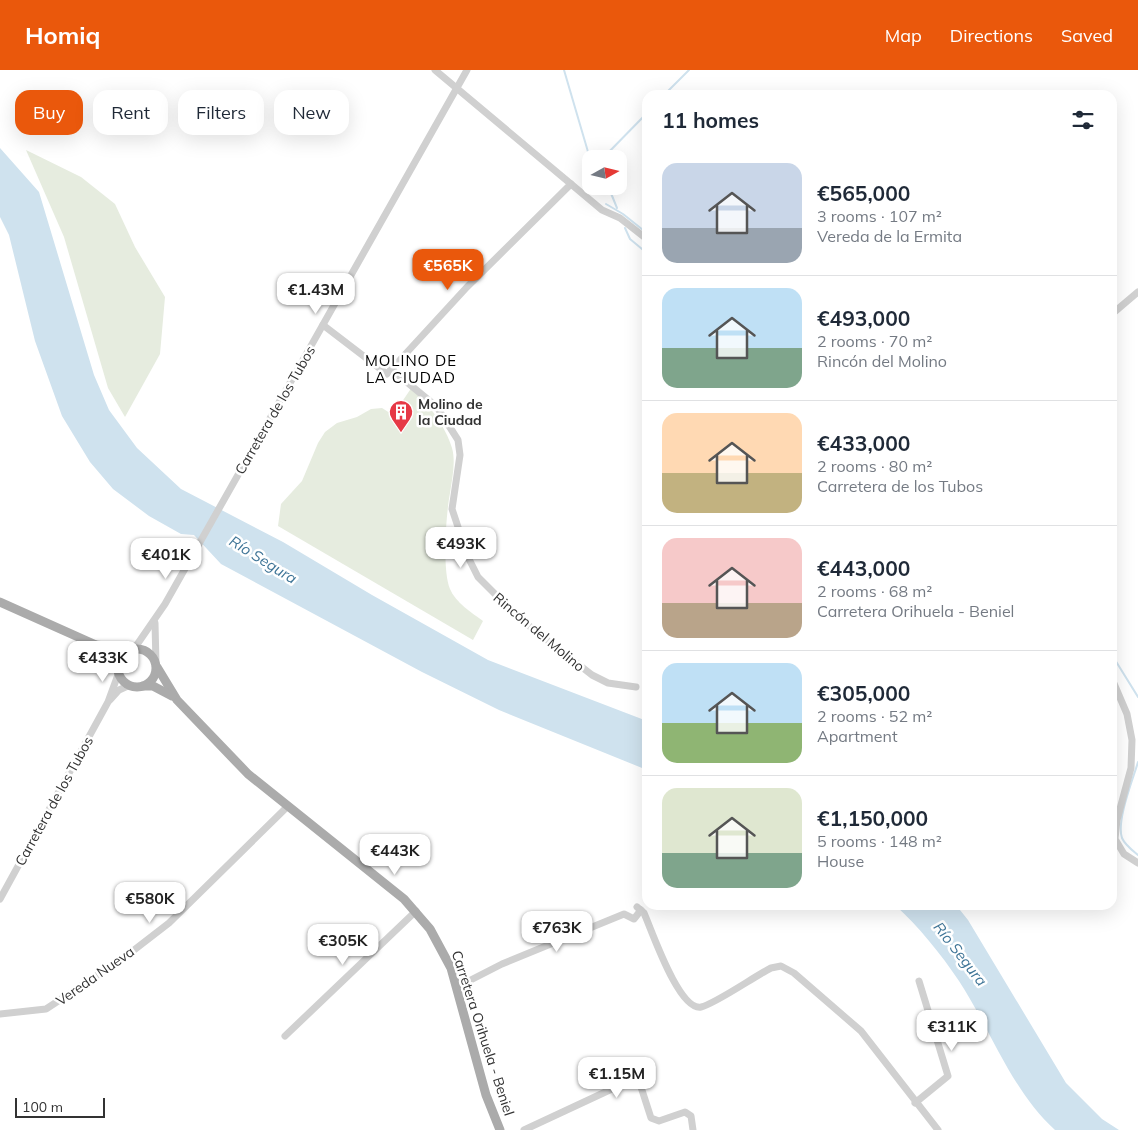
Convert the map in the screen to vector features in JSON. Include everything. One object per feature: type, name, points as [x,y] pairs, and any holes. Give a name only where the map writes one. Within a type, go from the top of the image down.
[{"type":"main road","points":[[0,602],[96,645],[147,650],[153,656],[157,666],[153,679],[143,686],[130,685],[124,682],[118,669],[96,645]]},
{"type":"main road","points":[[118,669],[122,656],[132,649]]},
{"type":"main road","name":"Carretera Orihuela - Beniel","points":[[157,666],[177,700],[248,774],[389,887],[416,911],[442,949],[457,987],[486,1095],[500,1130]]},
{"type":"main road","name":"Carretera Orihuela - Beniel","points":[[143,686],[152,686],[177,700]]},
{"type":"street","points":[[435,70],[602,210],[620,218],[642,235]]},
{"type":"street","name":"Carretera de los Tubos","points":[[132,649],[156,620],[467,70]]},
{"type":"street","points":[[391,369],[466,287],[571,184]]},
{"type":"street","points":[[1117,310],[1138,292]]},
{"type":"street","name":"Rincón del Molino","points":[[324,325],[387,374],[391,369],[438,407],[458,440],[460,455],[452,509],[468,557],[478,577],[519,618],[592,675],[608,683],[636,687]]},
{"type":"street","points":[[156,620],[154,630],[157,647],[157,666]]},
{"type":"street","name":"Carretera de los Tubos","points":[[0,899],[108,702],[118,669]]},
{"type":"street","name":"Carretera de los Tubos","points":[[108,702],[119,690],[130,685]]},
{"type":"street","points":[[1117,690],[1127,714],[1132,740],[1131,768],[1117,820]]},
{"type":"street","name":"Vereda Nueva","points":[[0,1014],[46,1009],[125,957],[169,923],[287,807]]},
{"type":"street","points":[[1117,842],[1124,854],[1138,863]]},
{"type":"street","points":[[457,987],[502,964],[624,914],[634,919],[639,909],[644,913],[680,992],[692,1006],[701,1007],[754,976],[771,968],[781,966],[794,973],[861,1031],[915,1103],[938,1130]]},
{"type":"street","points":[[285,1036],[416,911]]},
{"type":"street","points":[[915,1103],[948,1076],[919,981]]},
{"type":"street","points":[[524,1130],[629,1081],[636,1082],[641,1087],[651,1118],[659,1121],[685,1112],[691,1116],[693,1130]]},
{"type":"shaded area","points":[[26,150],[81,177],[115,204],[135,247],[165,297],[160,354],[125,417],[108,388],[64,237]]},
{"type":"shaded area","points":[[412,387],[435,415],[452,448],[454,465],[446,528],[446,569],[452,594],[464,607],[483,621],[473,640],[278,526],[281,504],[302,481],[318,443],[325,432],[337,423],[357,417],[371,409],[382,408],[393,415]]},
{"type":"water","name":"Río Segura","points":[[0,148],[39,192],[94,375],[109,410],[137,448],[181,489],[283,542],[372,595],[488,660],[642,719],[642,768],[499,710],[422,672],[221,564],[194,535],[181,534],[149,516],[113,489],[90,462],[62,416],[35,341],[9,235],[0,217]]},
{"type":"water","name":"Río Segura","points":[[901,910],[960,910],[968,920],[1066,1083],[1102,1119],[1119,1130],[1055,1130],[1026,1097],[1002,1059],[959,981],[937,951]]},
{"type":"waterway","points":[[564,70],[587,150]]},
{"type":"waterway","points":[[669,90],[689,70]]},
{"type":"waterway","points":[[611,150],[642,118]]},
{"type":"waterway","points":[[612,195],[617,208]]},
{"type":"waterway","points":[[606,204],[623,214],[642,229]]},
{"type":"waterway","points":[[625,228],[630,239],[642,249]]},
{"type":"waterway","points":[[1117,663],[1138,697]]},
{"type":"waterway","points":[[1138,762],[1121,821],[1122,838],[1138,855]]},
{"type":"place","name":"Molino de la Ciudad","points":[[401,433]]},
{"type":"district","name":"MOLINO DE LA CIUDAD","points":[[411,370]]}]
